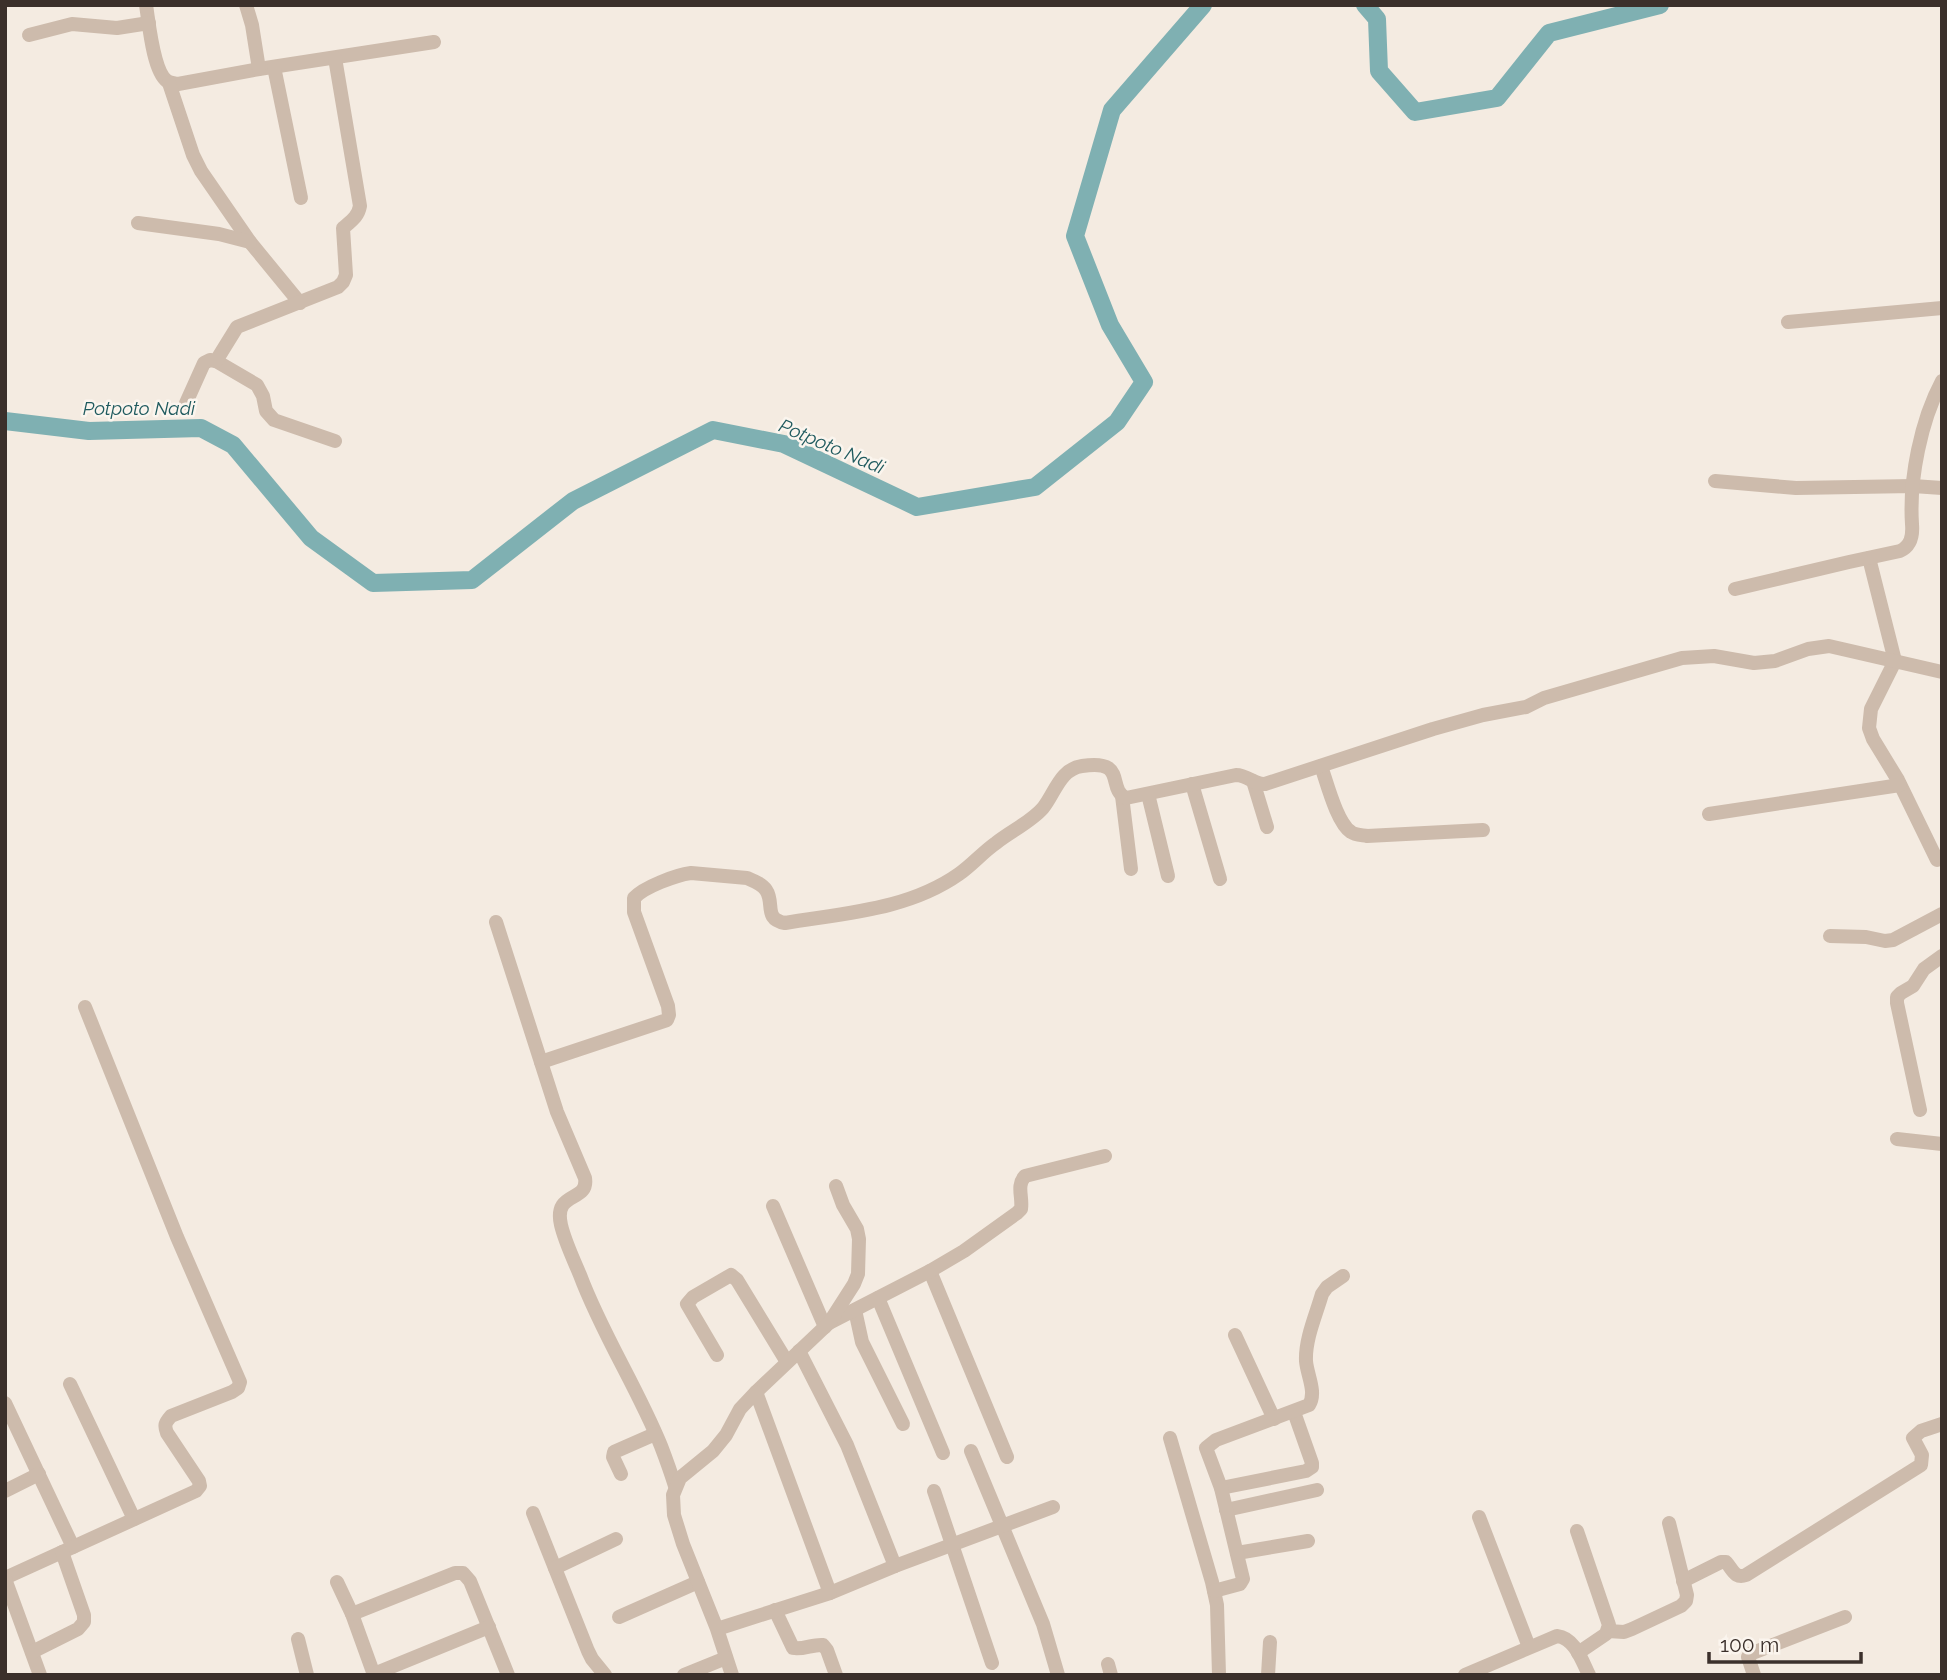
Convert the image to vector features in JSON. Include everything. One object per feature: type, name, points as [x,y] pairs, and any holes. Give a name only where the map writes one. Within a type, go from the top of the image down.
[{"type":"street","points":[[146,5],[159,67],[169,83],[197,163],[250,242],[300,303]]},
{"type":"street","points":[[246,5],[259,69]]},
{"type":"street","points":[[29,35],[72,24],[117,28],[149,23]]},
{"type":"street","points":[[169,83],[178,84],[274,66],[433,42]]},
{"type":"street","points":[[216,361],[237,327],[338,287],[346,275],[343,228],[359,213],[360,206],[335,58]]},
{"type":"street","points":[[274,66],[301,198]]},
{"type":"street","points":[[138,223],[219,234],[250,242]]},
{"type":"street","points":[[1788,322],[1942,308]]},
{"type":"street","points":[[186,403],[204,363],[216,361],[257,385],[266,411],[274,420],[335,441]]},
{"type":"street","points":[[1735,589],[1906,549],[1912,529],[1910,508],[1919,451],[1942,381]]},
{"type":"street","points":[[1716,481],[1796,488],[1942,488]]},
{"type":"street","points":[[1869,558],[1895,661],[1871,709],[1869,728],[1879,752],[1900,785],[1937,860]]},
{"type":"street","points":[[1122,796],[1126,798],[1236,775],[1243,775],[1260,785],[1265,784],[1433,729],[1483,715],[1518,709],[1544,698],[1682,658],[1714,656],[1755,663],[1775,661],[1808,649],[1829,646],[1942,672]]},
{"type":"street","points":[[541,1062],[667,1020],[668,1006],[634,912],[634,898],[644,890],[684,874],[747,878],[766,890],[775,919],[785,923],[894,905],[920,895],[959,874],[995,843],[1037,813],[1062,777],[1081,766],[1108,767],[1115,774],[1122,796],[1130,869]]},
{"type":"street","points":[[1321,766],[1341,821],[1355,834],[1367,836],[1483,830]]},
{"type":"street","points":[[1253,780],[1267,827]]},
{"type":"street","points":[[1192,784],[1220,879]]},
{"type":"street","points":[[1709,814],[1900,785]]},
{"type":"street","points":[[1148,793],[1168,876]]},
{"type":"street","points":[[1830,936],[1893,940],[1942,914]]},
{"type":"street","points":[[496,922],[557,1112],[586,1184],[580,1192],[562,1204],[559,1212],[563,1235],[587,1297],[655,1434],[676,1486]]},
{"type":"street","points":[[1920,1110],[1897,997],[1913,986],[1924,969],[1942,956]]},
{"type":"street","points":[[40,1675],[5,1578],[191,1494],[200,1486],[199,1481],[164,1426],[171,1416],[232,1392],[238,1388],[240,1382],[172,1225],[85,1007]]},
{"type":"street","points":[[1897,1139],[1942,1144]]},
{"type":"street","points":[[827,1325],[964,1251],[1021,1209],[1021,1179],[1025,1176],[1105,1156]]},
{"type":"street","points":[[732,1675],[683,1544],[674,1515],[673,1494],[681,1478],[713,1451],[726,1435],[740,1409],[827,1325],[854,1284],[858,1273],[857,1229],[836,1186]]},
{"type":"street","points":[[773,1206],[827,1325]]},
{"type":"street","points":[[930,1271],[1007,1457]]},
{"type":"street","points":[[717,1356],[687,1304],[693,1297],[731,1276],[737,1280],[787,1362]]},
{"type":"street","points":[[1214,1591],[1242,1582],[1221,1488],[1206,1448],[1209,1444],[1309,1405],[1312,1400],[1306,1353],[1322,1294],[1343,1276]]},
{"type":"street","points":[[878,1298],[943,1453]]},
{"type":"street","points":[[855,1310],[862,1342],[903,1423]]},
{"type":"street","points":[[1235,1335],[1274,1419]]},
{"type":"street","points":[[799,1351],[847,1445],[895,1566]]},
{"type":"street","points":[[70,1384],[134,1519]]},
{"type":"street","points":[[756,1392],[830,1593]]},
{"type":"street","points":[[5,1403],[11,1429],[39,1475],[68,1549],[84,1622],[78,1629],[32,1652]]},
{"type":"street","points":[[1221,1488],[1306,1471],[1312,1467],[1294,1412]]},
{"type":"street","points":[[1683,1581],[1721,1562],[1726,1562],[1736,1576],[1746,1575],[1921,1465],[1922,1455],[1913,1438],[1921,1431],[1942,1424]]},
{"type":"street","points":[[621,1474],[614,1452],[655,1434]]},
{"type":"street","points":[[1170,1438],[1217,1605],[1219,1675]]},
{"type":"street","points":[[971,1451],[1043,1624],[1058,1675]]},
{"type":"street","points":[[5,1491],[39,1475]]},
{"type":"street","points":[[1226,1510],[1317,1490]]},
{"type":"street","points":[[934,1491],[992,1663]]},
{"type":"street","points":[[717,1629],[830,1593],[1053,1507]]},
{"type":"street","points":[[533,1513],[588,1651],[605,1675]]},
{"type":"street","points":[[1479,1517],[1529,1647]]},
{"type":"street","points":[[1578,1653],[1608,1631],[1632,1629],[1681,1606],[1686,1601],[1687,1595],[1669,1522]]},
{"type":"street","points":[[1577,1531],[1608,1618],[1608,1631]]},
{"type":"street","points":[[555,1568],[616,1539]]},
{"type":"street","points":[[1237,1553],[1308,1541]]},
{"type":"street","points":[[352,1614],[456,1573],[463,1573],[470,1581],[508,1675]]},
{"type":"street","points":[[619,1617],[698,1582]]},
{"type":"street","points":[[337,1583],[352,1614],[374,1674],[489,1628]]},
{"type":"street","points":[[775,1610],[793,1648],[823,1645],[836,1675]]},
{"type":"street","points":[[1754,1675],[1748,1657],[1750,1654],[1844,1617]]},
{"type":"street","points":[[1465,1675],[1552,1637],[1563,1636],[1578,1653],[1589,1675]]},
{"type":"street","points":[[298,1639],[307,1675]]},
{"type":"street","points":[[1268,1675],[1270,1642]]},
{"type":"street","points":[[684,1675],[726,1658]]},
{"type":"waterway","name":"Potpoto Nadi","points":[[5,421],[89,431],[201,428],[233,445],[311,538],[373,583],[472,580],[573,501],[713,430],[784,444],[917,507],[1035,487],[1117,422],[1144,382],[1110,325],[1075,236],[1112,110],[1203,5]]},
{"type":"waterway","name":"Potpoto Nadi","points":[[1365,5],[1377,19],[1379,71],[1415,112],[1497,98],[1549,33],[1660,5]]}]
